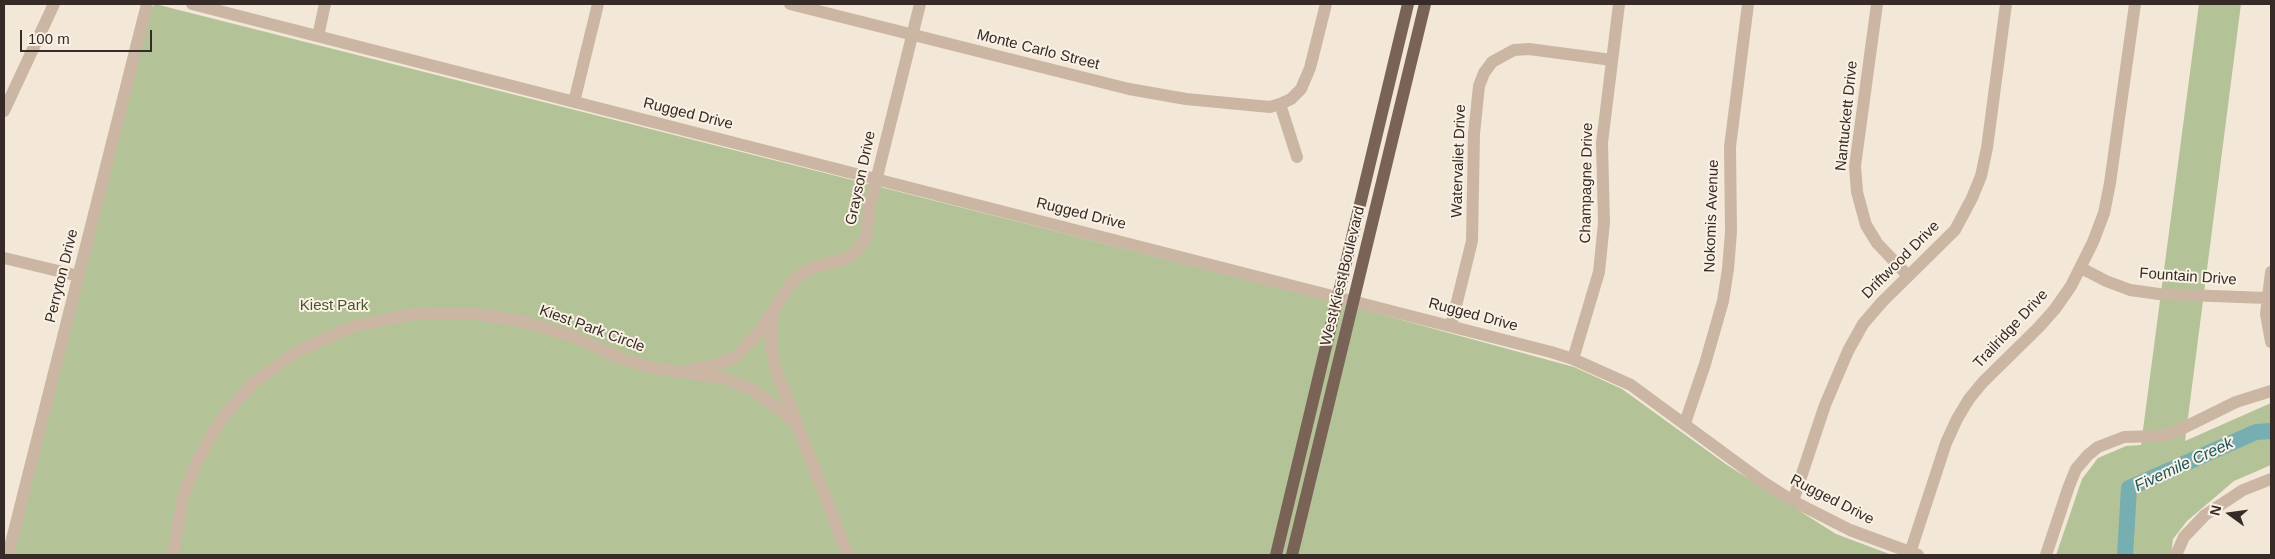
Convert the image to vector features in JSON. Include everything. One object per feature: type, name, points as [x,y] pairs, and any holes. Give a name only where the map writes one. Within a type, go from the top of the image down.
[{"type":"main road","name":"West Kiest Boulevard","points":[[1276,555],[1408,4]]},
{"type":"main road","name":"West Kiest Boulevard","points":[[1292,555],[1425,4]]},
{"type":"main road","points":[[1386,98],[1402,101]]},
{"type":"street","points":[[4,112],[54,4]]},
{"type":"street","name":"Perryton Drive","points":[[8,555],[147,4]]},
{"type":"street","name":"Rugged Drive","points":[[193,4],[1353,300],[1573,359],[1631,385],[1756,477],[1793,501],[1850,530],[1914,554]]},
{"type":"street","points":[[318,36],[326,4]]},
{"type":"street","points":[[574,102],[598,4]]},
{"type":"street","name":"Monte Carlo Street","points":[[790,4],[1129,89],[1186,99],[1254,107],[1280,104],[1291,99],[1301,89],[1306,79],[1326,4]]},
{"type":"street","name":"Grayson Drive","points":[[681,371],[703,368],[735,357],[748,346],[773,313],[786,290],[798,276],[812,268],[847,258],[859,249],[867,234],[869,209],[876,178],[920,4]]},
{"type":"street","name":"Champagne Drive","points":[[1573,359],[1599,272],[1604,223],[1602,143],[1619,4]]},
{"type":"street","name":"Nokomis Avenue","points":[[1685,423],[1723,302],[1728,269],[1731,232],[1730,147],[1748,4]]},
{"type":"street","name":"Nantuckett Drive","points":[[1877,4],[1855,166],[1857,192],[1866,225],[1877,243],[1908,276]]},
{"type":"street","name":"Driftwood Drive","points":[[1793,501],[1825,405],[1848,351],[1863,324],[1955,230],[1981,176],[1987,148],[2006,4]]},
{"type":"street","name":"Trailridge Drive","points":[[1914,554],[1946,443],[1957,419],[1969,398],[2039,328],[2055,309],[2081,268],[2104,213],[2110,183],[2135,4]]},
{"type":"street","name":"Watervaliet Drive","points":[[1451,326],[1472,241],[1474,134],[1480,86],[1484,73],[1492,62],[1514,50],[1529,49],[1612,60]]},
{"type":"street","points":[[1280,104],[1297,157]]},
{"type":"street","points":[[4,258],[79,276]]},
{"type":"street","name":"Fountain Drive","points":[[2081,268],[2106,281],[2130,290],[2159,294],[2267,298]]},
{"type":"street","points":[[2271,272],[2266,314],[2271,342]]},
{"type":"street","name":"Kiest Park Circle","points":[[173,555],[183,497],[196,463],[222,418],[253,383],[296,352],[354,326],[419,313],[477,314],[525,322],[575,337],[620,358],[653,368],[724,378],[769,400],[798,427],[848,555]]},
{"type":"street","name":"Grayson Drive","points":[[773,313],[771,348],[776,370],[798,427]]},
{"type":"street","points":[[2046,555],[2076,469],[2098,447],[2124,436],[2158,436],[2173,433],[2236,402],[2271,391]]},
{"type":"street","points":[[2176,555],[2184,537],[2205,515],[2243,490],[2271,479]]},
{"type":"green space","name":"Kiest Park","points":[[155,4],[1332,301],[1574,367],[1622,389],[1727,465],[1836,534],[1892,555],[13,555],[150,10]]},
{"type":"green space","points":[[2199,4],[2241,4],[2185,441],[2271,403],[2271,465],[2234,481],[2187,521],[2173,539],[2171,555],[2056,555],[2082,479],[2098,458],[2126,446],[2141,445]]},
{"type":"waterway","name":"Fivemile Creek","points":[[2125,555],[2129,488],[2256,432],[2271,431]]}]
